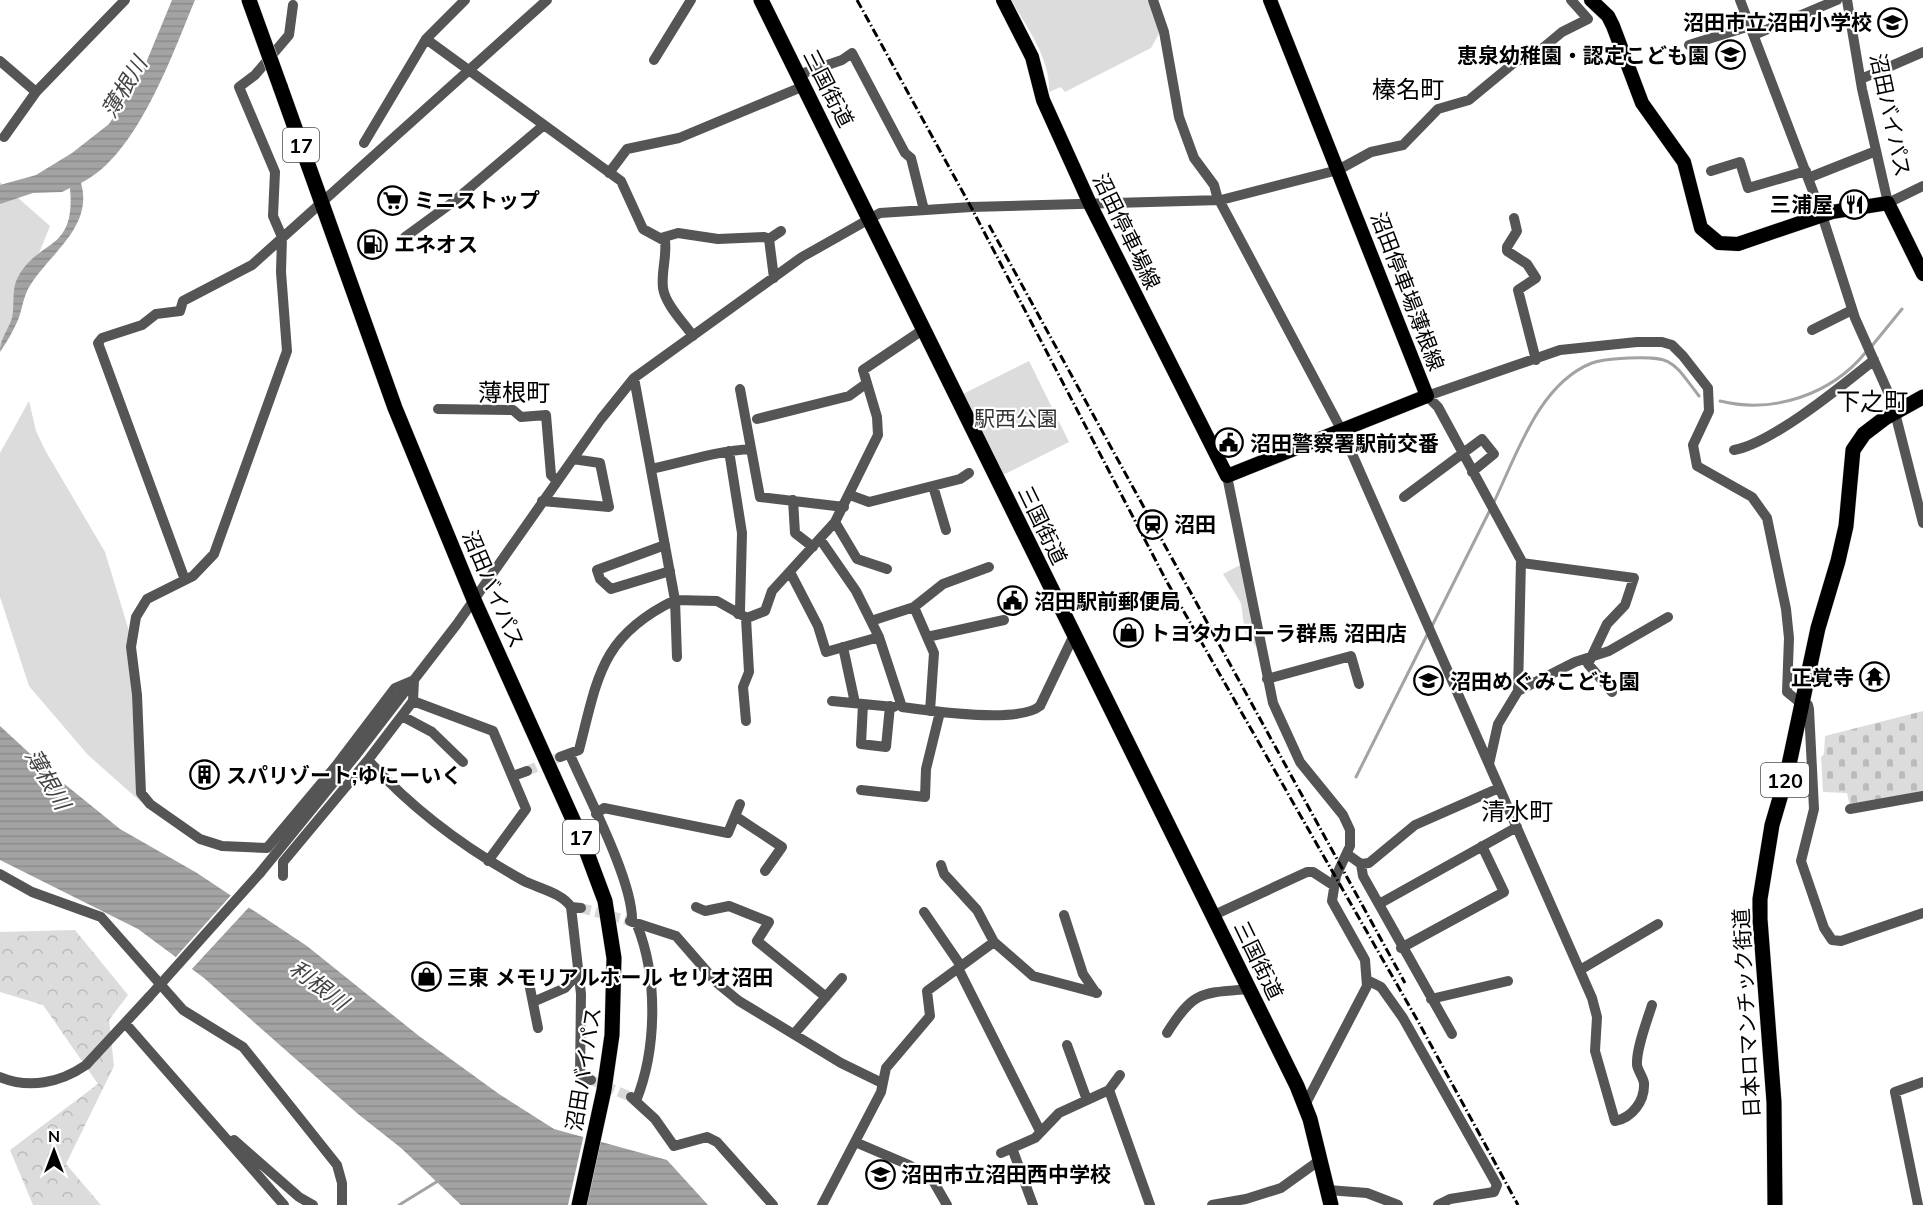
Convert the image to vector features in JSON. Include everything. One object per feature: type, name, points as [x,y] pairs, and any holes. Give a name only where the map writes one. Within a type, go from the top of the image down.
[{"type":"highway","name":"沼田バイパス","points":[[249,0],[395,408],[474,600],[583,842],[599,882],[610,921],[615,999],[604,1090],[579,1205]]},
{"type":"highway","name":"三国街道","points":[[760,0],[1250,989],[1305,1105],[1329,1198]]},
{"type":"highway","name":"日本ロマンチック街道","points":[[1775,1205],[1774,1102],[1761,960],[1760,899],[1772,825],[1787,774],[1818,628],[1839,561],[1846,526],[1853,450],[1864,434],[1895,412],[1923,397]]},
{"type":"main road","name":"沼田停車場線","points":[[1003,0],[1032,57],[1043,100],[1091,206],[1227,476]]},
{"type":"main road","name":"沼田停車場薄根線","points":[[1227,476],[1427,396],[1269,0]]},
{"type":"main road","points":[[1591,0],[1608,16],[1642,103],[1684,162],[1699,222],[1705,232],[1719,243],[1738,244],[1822,215],[1888,203],[1923,273]]},
{"type":"street","points":[[4,136],[36,92],[125,0]]},
{"type":"street","points":[[364,143],[426,39],[464,0]]},
{"type":"street","points":[[185,580],[98,343],[102,338],[142,326],[156,315],[180,311],[183,301],[252,265],[547,0]]},
{"type":"street","points":[[654,60],[691,0]]},
{"type":"street","points":[[1153,0],[1164,32],[1179,117],[1194,158],[1214,185],[1217,196],[1342,431],[1592,998],[1597,1017],[1595,1051],[1615,1121],[1625,1119],[1636,1108],[1644,1083],[1637,1064],[1639,1044],[1652,1005]]},
{"type":"street","points":[[0,1077],[26,1084],[44,1083],[74,1073],[86,1065],[260,873],[349,764],[474,600],[556,481],[634,378],[802,257],[880,213],[1221,200],[1338,170],[1371,152],[1403,145],[1438,109],[1469,100],[1515,62],[1538,52],[1562,32],[1588,19],[1571,0]]},
{"type":"street","points":[[1740,0],[1822,215],[1852,310],[1895,412],[1923,523]]},
{"type":"street","points":[[1689,45],[1752,31],[1838,0]]},
{"type":"street","name":"沼田バイパス","points":[[1847,0],[1861,79],[1888,203]]},
{"type":"street","points":[[293,5],[290,35],[255,75],[239,87],[275,172],[273,216],[282,237],[281,272],[287,351],[214,554],[193,576],[147,599],[140,608],[132,632],[141,794],[150,804],[200,839],[222,846],[267,848],[335,767],[394,688],[414,680]]},
{"type":"street","points":[[426,39],[621,181],[643,229],[665,241],[667,256],[662,287],[665,297],[693,336]]},
{"type":"street","points":[[1861,79],[1923,52]]},
{"type":"street","points":[[609,172],[627,149],[679,138],[842,60],[852,53],[905,153],[911,158],[924,210]]},
{"type":"street","points":[[0,61],[36,92]]},
{"type":"street","points":[[405,237],[453,202],[544,125]]},
{"type":"street","points":[[1711,171],[1740,162],[1748,188],[1807,174],[1876,151]]},
{"type":"street","points":[[1888,203],[1923,186]]},
{"type":"street","points":[[1514,218],[1517,231],[1507,251],[1527,264],[1536,278],[1518,290],[1526,310],[1536,360]]},
{"type":"street","points":[[769,239],[781,231]]},
{"type":"street","points":[[660,237],[678,233],[718,238],[764,237],[769,239]]},
{"type":"street","points":[[769,239],[774,278]]},
{"type":"street","points":[[1812,330],[1852,310]]},
{"type":"street","points":[[773,1205],[717,1142],[706,1137],[674,1146],[655,1119],[634,1099],[650,1042],[651,1006],[647,964],[633,923],[633,906],[596,814],[565,756],[579,750],[597,676],[617,641],[642,618],[675,600],[717,601],[742,616],[765,611],[772,591],[836,522],[878,435],[878,417],[863,370],[924,329]]},
{"type":"street","points":[[1489,764],[1498,724],[1518,691],[1522,563],[1438,407],[1427,396],[1560,350],[1653,341],[1672,345],[1708,388],[1709,411],[1693,445],[1697,466],[1752,497],[1767,518],[1788,628],[1787,692],[1809,709],[1814,809],[1801,861],[1828,935],[1832,940],[1841,941],[1923,913]]},
{"type":"street","points":[[1734,450],[1754,446],[1839,388],[1874,360]]},
{"type":"street","points":[[634,378],[675,600],[677,657]]},
{"type":"street","points":[[757,419],[849,396],[867,383]]},
{"type":"street","points":[[740,389],[760,497],[844,507]]},
{"type":"street","points":[[438,409],[513,410],[521,417],[546,415],[551,475],[556,481]]},
{"type":"street","points":[[1404,496],[1482,439],[1494,454],[1472,472]]},
{"type":"street","points":[[651,470],[729,451],[751,449]]},
{"type":"street","points":[[729,451],[742,533],[742,616],[749,672],[743,687],[746,721]]},
{"type":"street","points":[[542,501],[609,507],[600,463],[573,459]]},
{"type":"street","points":[[850,495],[869,502],[960,479],[969,473]]},
{"type":"street","points":[[1227,476],[1276,715],[1300,762],[1348,822],[1350,839],[1347,854],[1333,885],[1332,901],[1365,960],[1367,980],[1362,996],[1305,1105]]},
{"type":"street","points":[[933,486],[946,530]]},
{"type":"street","points":[[793,500],[795,533],[817,543],[856,591],[879,637],[896,707],[886,747],[861,744],[859,703],[843,647]]},
{"type":"street","points":[[836,522],[857,559],[887,569]]},
{"type":"street","points":[[665,545],[597,570],[600,579],[610,589],[670,571]]},
{"type":"street","points":[[1522,563],[1634,578],[1625,605],[1607,624],[1588,664],[1612,692]]},
{"type":"street","points":[[871,621],[914,607],[943,584],[989,567]]},
{"type":"street","points":[[790,572],[818,626],[826,652],[879,637]]},
{"type":"street","points":[[861,790],[925,796],[926,769],[935,712],[934,653],[914,607]]},
{"type":"street","points":[[1518,691],[1575,662],[1609,651],[1668,617]]},
{"type":"street","points":[[927,637],[1004,620]]},
{"type":"street","points":[[832,701],[935,712],[1020,714],[1035,710],[1040,706],[1074,635]]},
{"type":"street","points":[[1267,679],[1351,656],[1359,684]]},
{"type":"street","points":[[283,876],[281,860],[368,760],[413,701],[414,680]]},
{"type":"street","points":[[413,701],[493,731],[526,809],[488,861]]},
{"type":"street","points":[[402,716],[432,732],[463,762]]},
{"type":"street","points":[[368,760],[396,790],[488,861],[533,886],[567,900],[576,907],[580,971],[580,1076],[591,1080]]},
{"type":"street","points":[[513,776],[527,771]]},
{"type":"street","points":[[1360,864],[1369,863],[1415,825],[1499,788]]},
{"type":"street","points":[[1850,809],[1923,796]]},
{"type":"street","points":[[596,814],[604,808],[728,833],[740,804]]},
{"type":"street","points":[[735,816],[782,847],[765,871]]},
{"type":"street","points":[[1379,904],[1516,827]]},
{"type":"street","points":[[1401,948],[1504,892],[1482,846]]},
{"type":"street","points":[[1347,854],[1360,864],[1363,876],[1401,948],[1452,1034]]},
{"type":"street","points":[[941,865],[944,874],[977,910],[994,942],[1033,976],[1096,993],[1083,974],[1064,915]]},
{"type":"street","points":[[1214,915],[1307,872],[1313,872],[1333,885]]},
{"type":"street","points":[[0,874],[32,892],[100,917],[177,1004],[243,1047],[337,1165],[342,1183],[342,1205]]},
{"type":"street","points":[[696,907],[705,910],[729,906],[769,922],[758,941],[826,997]]},
{"type":"street","points":[[924,912],[960,967],[1040,1131]]},
{"type":"street","points":[[633,923],[676,936],[717,983],[739,1001],[841,1063],[882,1083]]},
{"type":"street","points":[[1580,970],[1658,924]]},
{"type":"street","points":[[822,1205],[881,1092],[882,1083],[892,1058],[930,1016],[927,991],[994,942]]},
{"type":"street","points":[[533,1002],[565,988],[580,971]]},
{"type":"street","points":[[794,1034],[842,978]]},
{"type":"street","points":[[1367,980],[1381,987],[1403,1018],[1497,1185],[1494,1192],[1450,1199],[1438,1205]]},
{"type":"street","points":[[1431,999],[1508,981]]},
{"type":"street","points":[[530,983],[538,1028]]},
{"type":"street","points":[[1167,1033],[1194,998],[1214,992],[1250,989]]},
{"type":"street","points":[[125,1023],[284,1205]]},
{"type":"street","points":[[1066,1045],[1087,1100]]},
{"type":"street","points":[[1001,1153],[1035,1138],[1059,1113],[1109,1090],[1120,1075]]},
{"type":"street","points":[[1918,1205],[1895,1092],[1923,1082]]},
{"type":"street","points":[[1109,1090],[1150,1205]]},
{"type":"street","points":[[208,1118],[299,1197],[313,1205]]},
{"type":"street","points":[[855,1142],[909,1165],[932,1179],[947,1205]]},
{"type":"street","points":[[1012,1148],[1033,1205]]},
{"type":"street","points":[[1212,1205],[1259,1200],[1281,1188],[1320,1160]]},
{"type":"street","points":[[1329,1198],[1367,1193],[1398,1205]]},
{"type":"green space","points":[[1011,0],[1148,0],[1160,32],[1151,48],[1065,92],[1061,87],[1049,92],[1049,80],[1042,56]]},
{"type":"green space","points":[[0,182],[50,226],[0,350]]},
{"type":"green space","name":"駅西公園","points":[[1029,361],[1069,442],[1003,475],[963,394]]},
{"type":"green space","points":[[29,401],[36,431],[45,450],[105,552],[129,631],[135,762],[141,802],[88,755],[29,686],[0,597],[0,453]]},
{"type":"green space","points":[[1242,564],[1259,650],[1245,633],[1241,603],[1223,574]]},
{"type":"green space","points":[[1923,711],[1923,794],[1850,807],[1847,793],[1823,792],[1821,757],[1824,754],[1825,736]]},
{"type":"green space","points":[[75,930],[128,995],[109,1020],[114,1066],[66,1164],[101,1205],[33,1205],[10,1150],[98,1084],[43,1005],[0,992],[0,932]]},
{"type":"water","points":[[172,0],[195,0],[164,75],[136,128],[119,151],[101,170],[81,183],[83,199],[81,214],[75,227],[28,289],[18,320],[0,352],[12,318],[18,277],[36,256],[62,234],[70,209],[70,188],[62,192],[33,193],[0,204],[0,185],[36,175],[72,153],[109,124],[143,70]]},
{"type":"water","points":[[0,726],[51,773],[120,829],[197,873],[307,946],[419,1036],[499,1094],[554,1129],[667,1160],[708,1205],[461,1205],[401,1148],[358,1114],[204,978],[138,929],[0,860]]},
{"type":"pier","points":[[233,893],[251,905],[190,971],[174,959]]},
{"type":"pier","points":[[584,1134],[599,1138],[584,1205],[568,1205]]},
{"type":"waterway","points":[[1871,347],[1902,309]]},
{"type":"waterway","points":[[1720,401],[1760,405],[1800,398],[1836,380],[1866,352]]},
{"type":"waterway","points":[[1493,504],[1520,444],[1543,404],[1573,373],[1592,363],[1628,358],[1664,360],[1677,368],[1699,396]]},
{"type":"waterway","points":[[1431,628],[1490,510]]},
{"type":"waterway","points":[[1356,777],[1428,633]]},
{"type":"waterway","points":[[399,1205],[438,1181]]},
{"type":"tunnel","points":[[527,771],[560,757]]},
{"type":"tunnel","points":[[581,908],[630,921]]},
{"type":"tunnel","points":[[591,1080],[631,1097]]},
{"type":"railway","points":[[857,0],[971,207],[1167,582],[1419,1023],[1518,1205]]},
{"type":"railway","points":[[989,225],[1405,983]]},
{"type":"place","name":"沼田市立沼田小学校","points":[[1893,22]]},
{"type":"place","name":"恵泉幼稚園・認定こども園","points":[[1730,55]]},
{"type":"place","name":"ミニストップ","points":[[393,200]]},
{"type":"place","name":"三浦屋","points":[[1854,204]]},
{"type":"place","name":"エネオス","points":[[373,244]]},
{"type":"place","name":"沼田警察署駅前交番","points":[[1229,443]]},
{"type":"place","name":"沼田","points":[[1153,524]]},
{"type":"place","name":"沼田駅前郵便局","points":[[1013,601]]},
{"type":"place","name":"トヨタカローラ群馬 沼田店","points":[[1128,633]]},
{"type":"place","name":"正覚寺","points":[[1875,677]]},
{"type":"place","name":"沼田めぐみこども園","points":[[1429,681]]},
{"type":"place","name":"スパリゾート;ゆにーいく","points":[[205,775]]},
{"type":"place","name":"三東 メモリアルホール セリオ沼田","points":[[426,977]]},
{"type":"place","name":"沼田市立沼田西中学校","points":[[880,1174]]},
{"type":"district","name":"榛名町","points":[[1408,89]]},
{"type":"district","name":"薄根町","points":[[514,392]]},
{"type":"district","name":"下之町","points":[[1872,401]]},
{"type":"district","name":"清水町","points":[[1517,811]]},
{"type":"water label","name":"薄根川","points":[[124,87]]},
{"type":"water label","name":"薄根川","points":[[48,779]]},
{"type":"water label","name":"利根川","points":[[319,985]]}]
